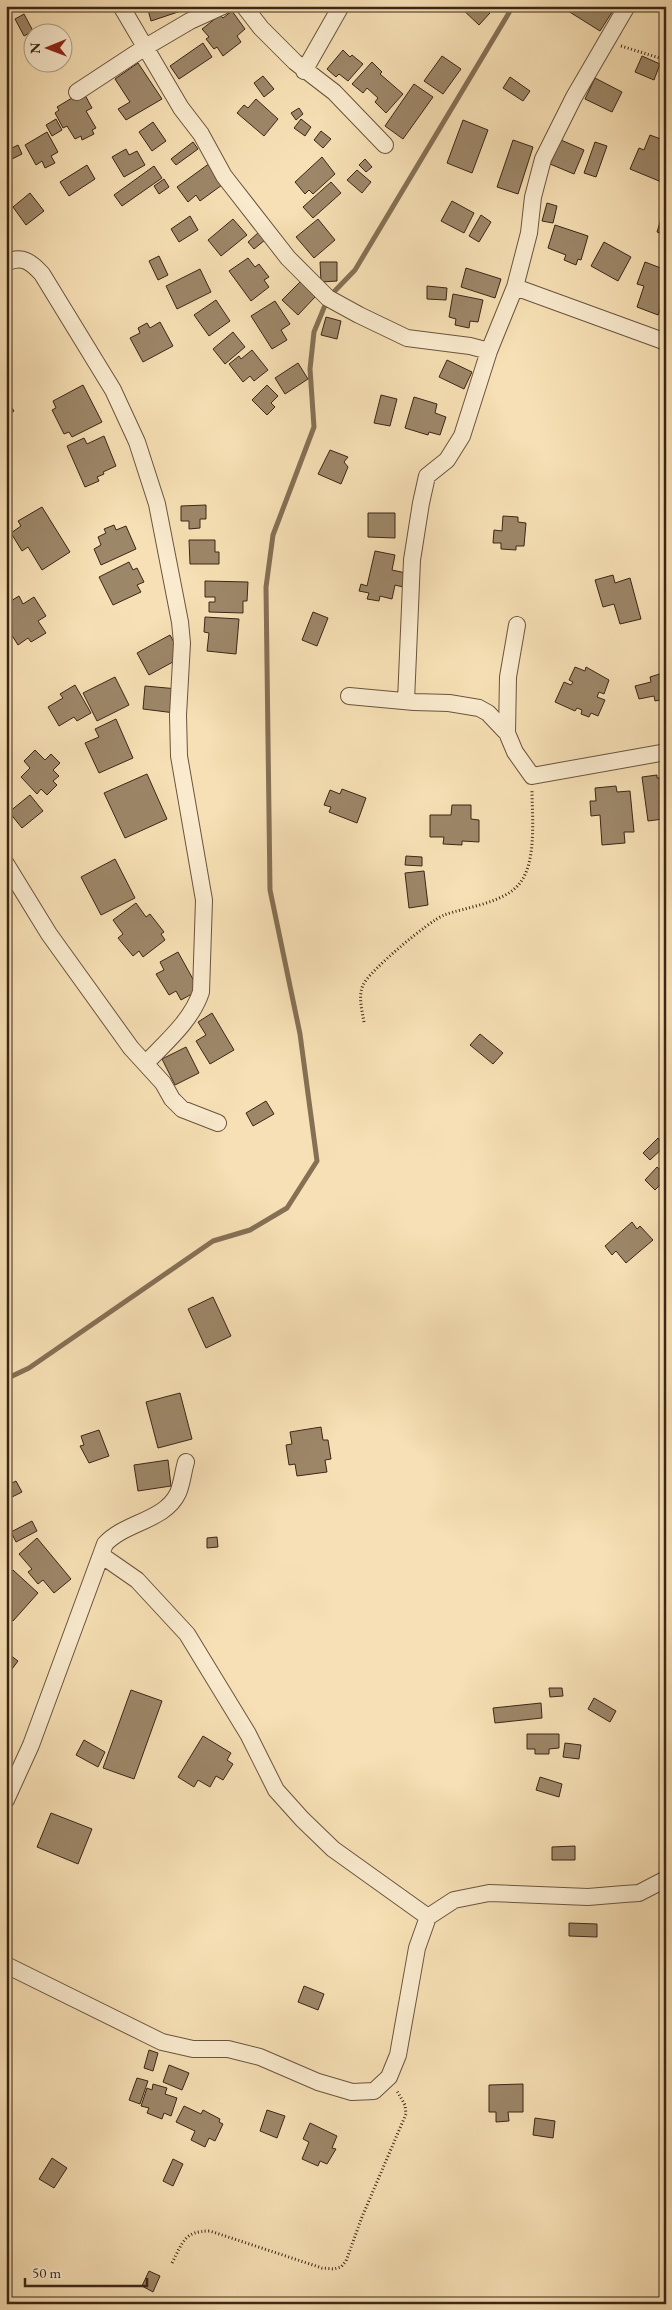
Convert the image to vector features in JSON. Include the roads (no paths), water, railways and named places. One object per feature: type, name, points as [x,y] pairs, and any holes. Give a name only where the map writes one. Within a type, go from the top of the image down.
[{"type":"street","points":[[121,6],[144,48],[181,108],[201,134],[224,176],[288,258],[328,298],[407,338],[470,346],[488,351]]},
{"type":"street","points":[[77,92],[144,48],[190,21],[223,6]]},
{"type":"street","points":[[244,6],[261,28],[304,71],[334,92],[385,145]]},
{"type":"street","points":[[304,71],[341,6]]},
{"type":"street","points":[[406,701],[412,560],[421,503],[428,476],[447,460],[462,436],[488,351],[515,287],[529,233],[533,197],[543,159],[574,96],[627,6]]},
{"type":"street","points":[[6,262],[25,260],[31,262],[42,274],[114,390],[137,442],[157,504],[180,622],[182,670],[177,737],[183,784],[195,837],[204,900],[201,992],[197,1005],[187,1018],[146,1063]]},
{"type":"street","points":[[515,287],[666,342]]},
{"type":"street","points":[[507,733],[508,677],[518,625]]},
{"type":"street","points":[[349,696],[472,706],[488,713],[507,733],[515,752],[532,776],[666,752]]},
{"type":"street","points":[[6,864],[49,934],[131,1048],[146,1063],[182,1109],[218,1123]]},
{"type":"street","points":[[6,1800],[31,1745],[105,1544],[113,1535],[165,1511],[178,1493],[186,1462]]},
{"type":"street","points":[[101,1555],[137,1580],[187,1634],[248,1734],[276,1790],[302,1819],[333,1849],[428,1917]]},
{"type":"street","points":[[6,1965],[162,2042],[193,2049],[228,2049],[260,2058],[318,2082],[352,2092],[374,2090],[390,2078],[398,2055],[416,1948],[428,1917],[454,1900],[489,1893],[588,1897],[639,1893],[666,1879]]},
{"type":"waterway","points":[[6,1379],[29,1368],[213,1241],[250,1230],[287,1208],[317,1161],[300,1034],[270,890],[266,587],[273,535],[314,427],[310,369],[314,332],[328,298],[355,270],[513,6]]}]
